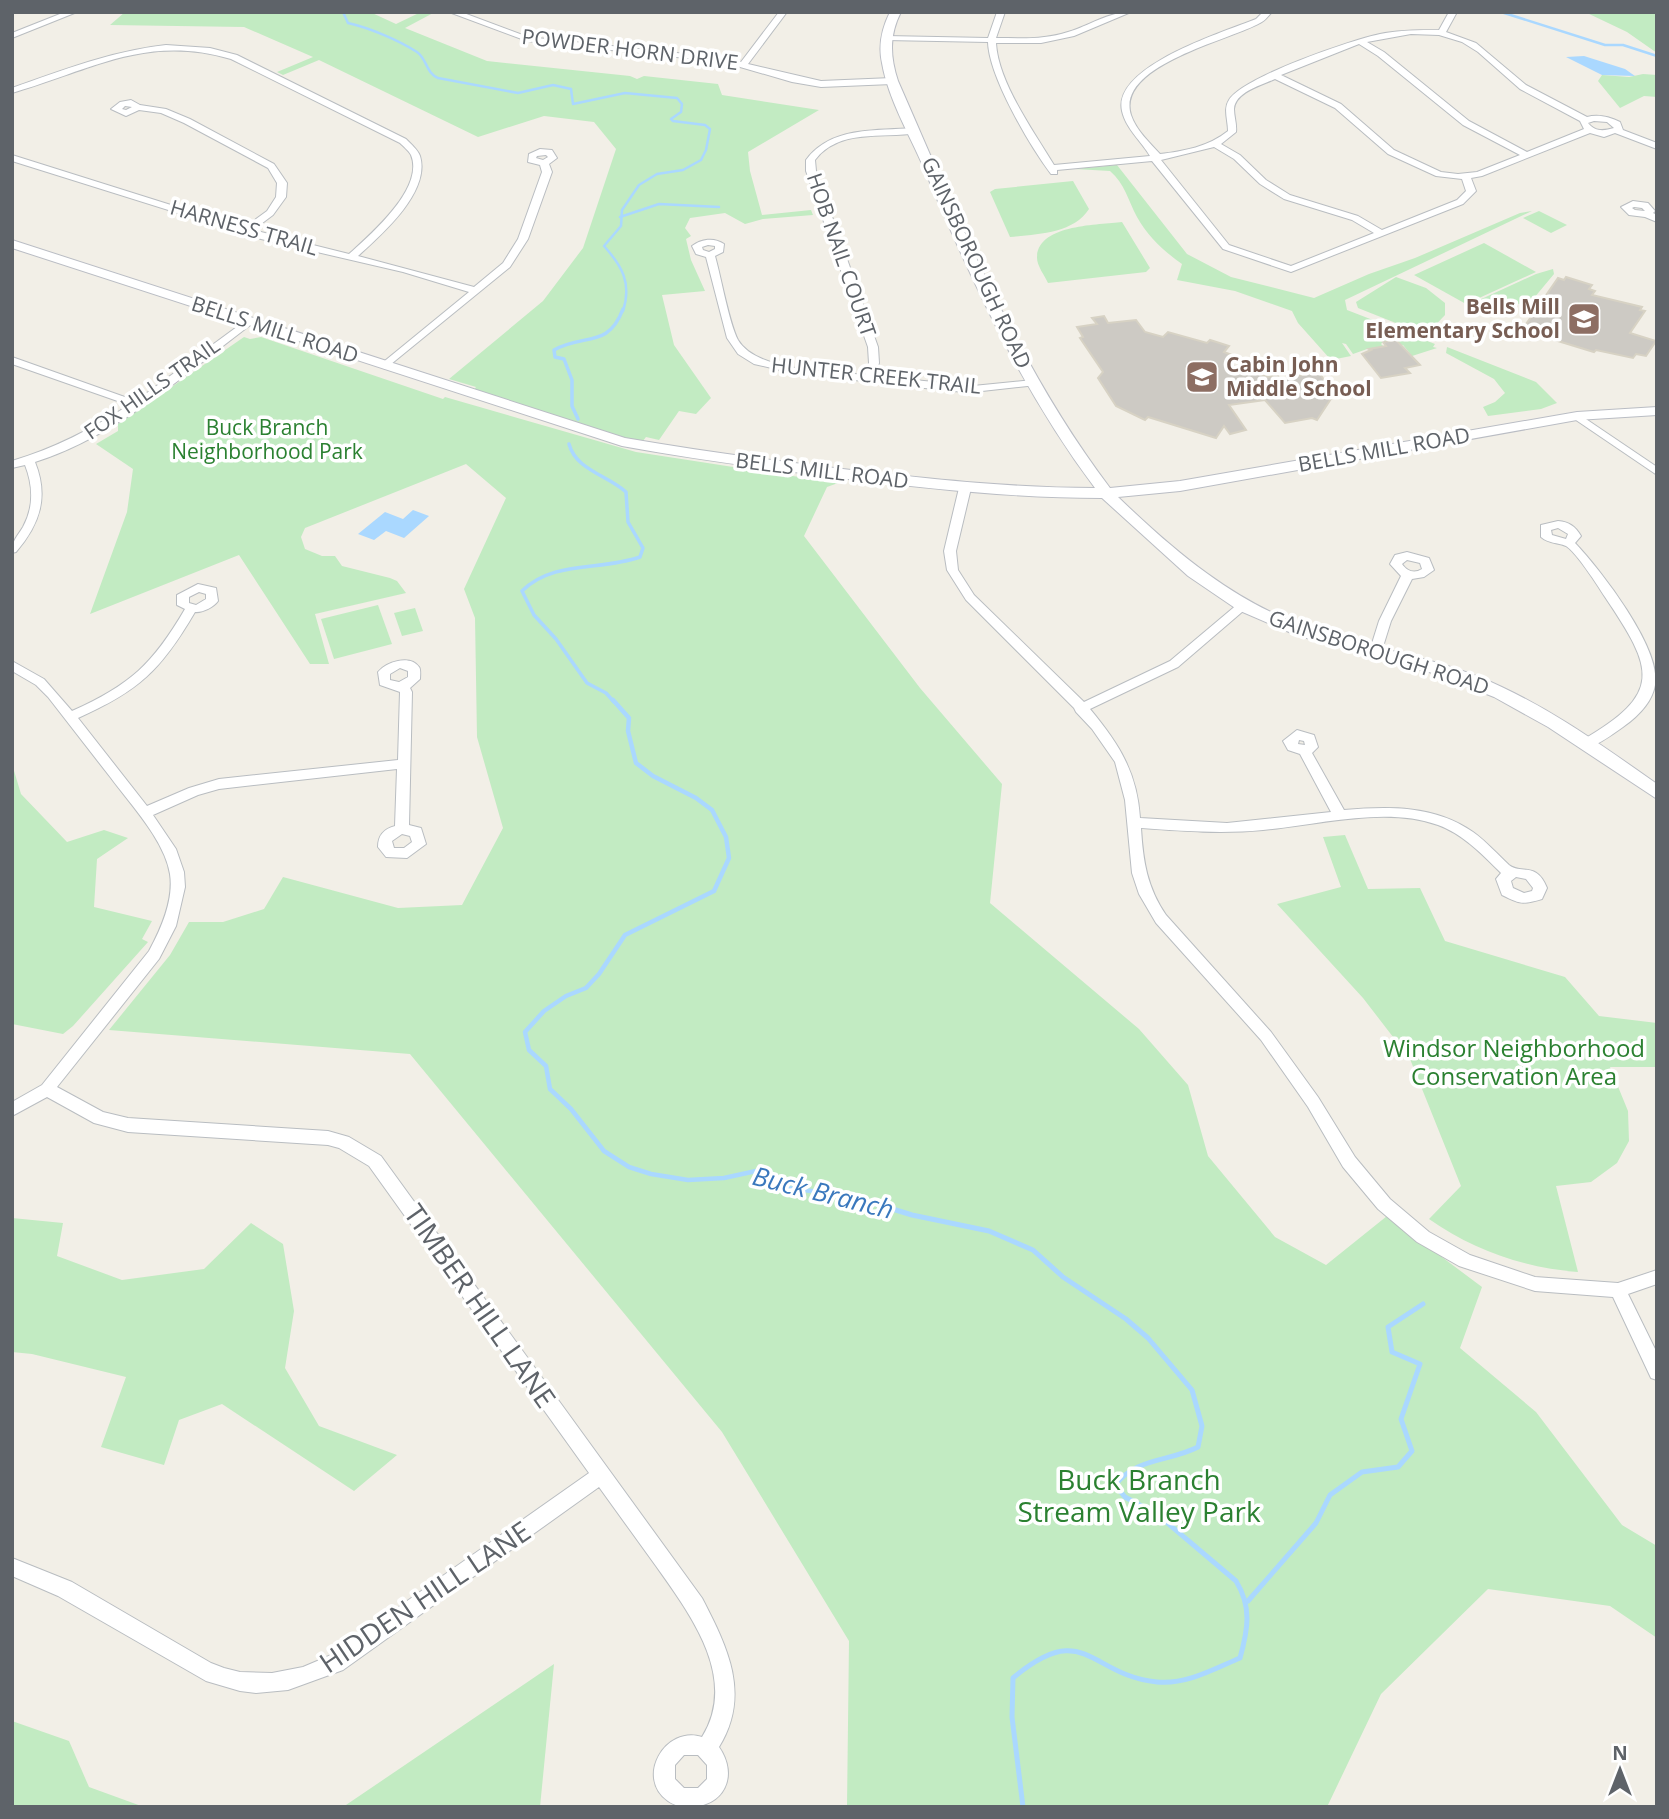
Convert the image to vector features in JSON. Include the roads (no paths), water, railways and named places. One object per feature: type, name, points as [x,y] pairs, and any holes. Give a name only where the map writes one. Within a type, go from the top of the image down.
[{"type":"street","points":[[12,36],[73,12]]},
{"type":"street","name":"POWDER HORN DRIVE","points":[[453,12],[527,39],[744,64],[821,85],[892,81]]},
{"type":"street","points":[[744,64],[783,12]]},
{"type":"street","name":"GAINSBOROUGH ROAD","points":[[896,12],[886,38],[887,64],[892,81],[994,309],[1033,383],[1107,494],[1180,561],[1219,592],[1243,606],[1286,626],[1342,645],[1443,670],[1518,701],[1657,793]]},
{"type":"street","points":[[1001,12],[994,26],[993,55],[1052,170],[1155,157],[1217,145],[1232,132],[1228,110],[1236,96],[1276,76],[1361,42],[1405,32],[1441,33],[1468,42],[1523,87],[1585,120],[1609,120],[1619,127],[1617,131]]},
{"type":"street","points":[[886,38],[1021,42],[1058,38],[1127,12]]},
{"type":"street","points":[[1268,12],[1259,21],[1156,65],[1132,85],[1126,97],[1127,115],[1155,157],[1224,245],[1233,251],[1285,268],[1297,269],[1466,198],[1471,191],[1466,177]]},
{"type":"street","points":[[1441,33],[1453,12]]},
{"type":"street","points":[[1361,42],[1381,54],[1454,115],[1527,155]]},
{"type":"street","points":[[12,91],[114,55],[152,48],[209,50],[255,67],[403,141],[415,153],[417,169],[400,210],[351,257]]},
{"type":"street","points":[[1276,76],[1338,106],[1391,152],[1439,174],[1466,177],[1479,174],[1589,130]]},
{"type":"street","points":[[138,107],[163,111],[187,121],[261,160],[276,171],[282,183],[281,197],[270,212],[246,231]]},
{"type":"street","points":[[1585,120],[1583,125],[1589,130],[1604,134],[1617,131],[1657,146]]},
{"type":"street","name":"HOB NAIL COURT","points":[[869,378],[874,363],[873,347],[811,172],[810,160],[821,147],[838,140],[914,131]]},
{"type":"street","points":[[1217,145],[1237,157],[1263,182],[1287,197],[1355,218],[1383,234]]},
{"type":"street","name":"HARNESS TRAIL","points":[[12,158],[246,231],[477,291]]},
{"type":"street","points":[[385,366],[506,265],[519,248],[547,174],[544,163]]},
{"type":"street","name":"BELLS MILL ROAD","points":[[12,244],[570,427],[639,446],[706,457],[965,488],[1025,493],[1107,494],[1180,486],[1577,416],[1657,411]]},
{"type":"street","name":"HUNTER CREEK TRAIL","points":[[710,255],[732,338],[742,352],[758,362],[773,367],[973,389],[1033,383]]},
{"type":"street","name":"FOX HILLS TRAIL","points":[[12,465],[29,461],[98,431],[249,321]]},
{"type":"street","points":[[12,360],[136,404]]},
{"type":"street","points":[[1577,416],[1657,472]]},
{"type":"street","points":[[12,549],[30,525],[38,498],[38,485],[29,461]]},
{"type":"street","points":[[965,488],[965,502],[951,547],[950,561],[956,575],[980,606],[1104,735],[1122,763],[1128,782],[1138,869],[1151,904],[1161,919],[1266,1035],[1313,1102],[1349,1162],[1384,1204],[1423,1237],[1465,1261],[1535,1284],[1618,1290],[1657,1277]]},
{"type":"street","points":[[1569,542],[1586,559],[1636,633],[1650,666],[1649,687],[1636,710],[1614,730],[1586,744]]},
{"type":"street","points":[[1375,653],[1385,621],[1408,574]]},
{"type":"street","points":[[1080,709],[1174,664],[1243,606]]},
{"type":"street","points":[[70,717],[107,701],[143,677],[169,648],[191,609]]},
{"type":"street","points":[[12,665],[40,682],[70,717],[145,813],[169,849],[177,872],[176,899],[169,926],[154,955],[47,1089],[12,1110]]},
{"type":"street","points":[[402,686],[406,692],[402,829]]},
{"type":"street","points":[[1305,751],[1340,816]]},
{"type":"street","points":[[145,813],[194,791],[219,784],[403,764]]},
{"type":"street","points":[[1133,822],[1183,827],[1240,827],[1340,816],[1405,813],[1439,820],[1479,841],[1509,873]]},
{"type":"street","name":"TIMBER HILL LANE","points":[[47,1089],[99,1118],[128,1125],[311,1136],[343,1142],[374,1161],[393,1183],[469,1295],[695,1605],[715,1642],[723,1665],[724,1705],[716,1735],[707,1748]]},
{"type":"street","points":[[1618,1290],[1657,1372]]},
{"type":"street","name":"HIDDEN HILL LANE","points":[[12,1567],[65,1589],[206,1671],[231,1682],[261,1685],[293,1681],[336,1663],[601,1475]]},
{"type":"water","points":[[1584,56],[1625,69],[1635,76],[1602,75],[1566,57]]},
{"type":"water","points":[[413,510],[429,516],[404,538],[386,531],[374,540],[358,534],[385,512],[403,519]]},
{"type":"waterway","name":"Buck Branch","points":[[343,12],[348,23],[384,35],[417,52],[431,73],[438,78],[518,93],[553,85],[571,89],[573,104],[625,93],[677,98],[682,104],[681,112],[671,119],[705,125],[710,129],[706,150],[701,160],[683,170],[657,174],[639,185],[622,210],[622,216]]},
{"type":"waterway","points":[[1501,12],[1605,45],[1623,45],[1657,56]]},
{"type":"waterway","points":[[622,216],[659,204],[719,207]]},
{"type":"waterway","name":"Buck Branch","points":[[622,216],[621,226],[604,246],[624,276],[626,301],[623,311]]},
{"type":"waterway","name":"Buck Branch","points":[[578,419],[572,406],[572,380],[564,359],[555,357],[554,350],[602,335],[617,322],[623,309]]},
{"type":"waterway","name":"Buck Branch","points":[[569,444],[578,460],[585,466],[626,492],[628,522],[643,548],[640,557],[563,570],[534,581],[522,591],[534,615],[556,639],[587,683],[606,693],[614,702]]},
{"type":"waterway","name":"Buck Branch","points":[[613,700],[629,718],[628,731],[636,763],[653,776],[696,798],[712,810],[726,837],[729,858],[714,891],[625,935],[599,974],[586,988],[566,996],[544,1011],[525,1032],[529,1050],[546,1066],[550,1089],[571,1109],[604,1151],[629,1167],[651,1174],[688,1180],[724,1178],[756,1171],[773,1177],[788,1188],[850,1196]]},
{"type":"waterway","name":"Buck Branch","points":[[844,1194],[912,1215],[989,1231],[1033,1250],[1063,1277],[1126,1319],[1148,1338],[1192,1390],[1202,1426],[1198,1447],[1133,1469],[1115,1485],[1125,1497],[1158,1515],[1236,1581],[1244,1600],[1247,1618],[1240,1658],[1200,1675],[1168,1682],[1134,1677],[1072,1651],[1056,1652],[1037,1661],[1013,1678],[1012,1717],[1023,1807]]},
{"type":"waterway","points":[[1248,1601],[1316,1523],[1330,1495],[1362,1472],[1398,1467],[1412,1451],[1401,1419],[1420,1364],[1392,1352],[1388,1327],[1423,1304]]},
{"type":"place","name":"Bells Mill Elementary School","points":[[1584,319]]},
{"type":"place","name":"Cabin John Middle School","points":[[1202,377]]},
{"type":"park label","name":"Buck Branch Neighborhood Park","points":[[267,440]]},
{"type":"park label","name":"Windsor Neighborhood Conservation Area","points":[[1514,1063]]},
{"type":"park label","name":"Buck Branch Stream Valley Park","points":[[1139,1496]]}]
